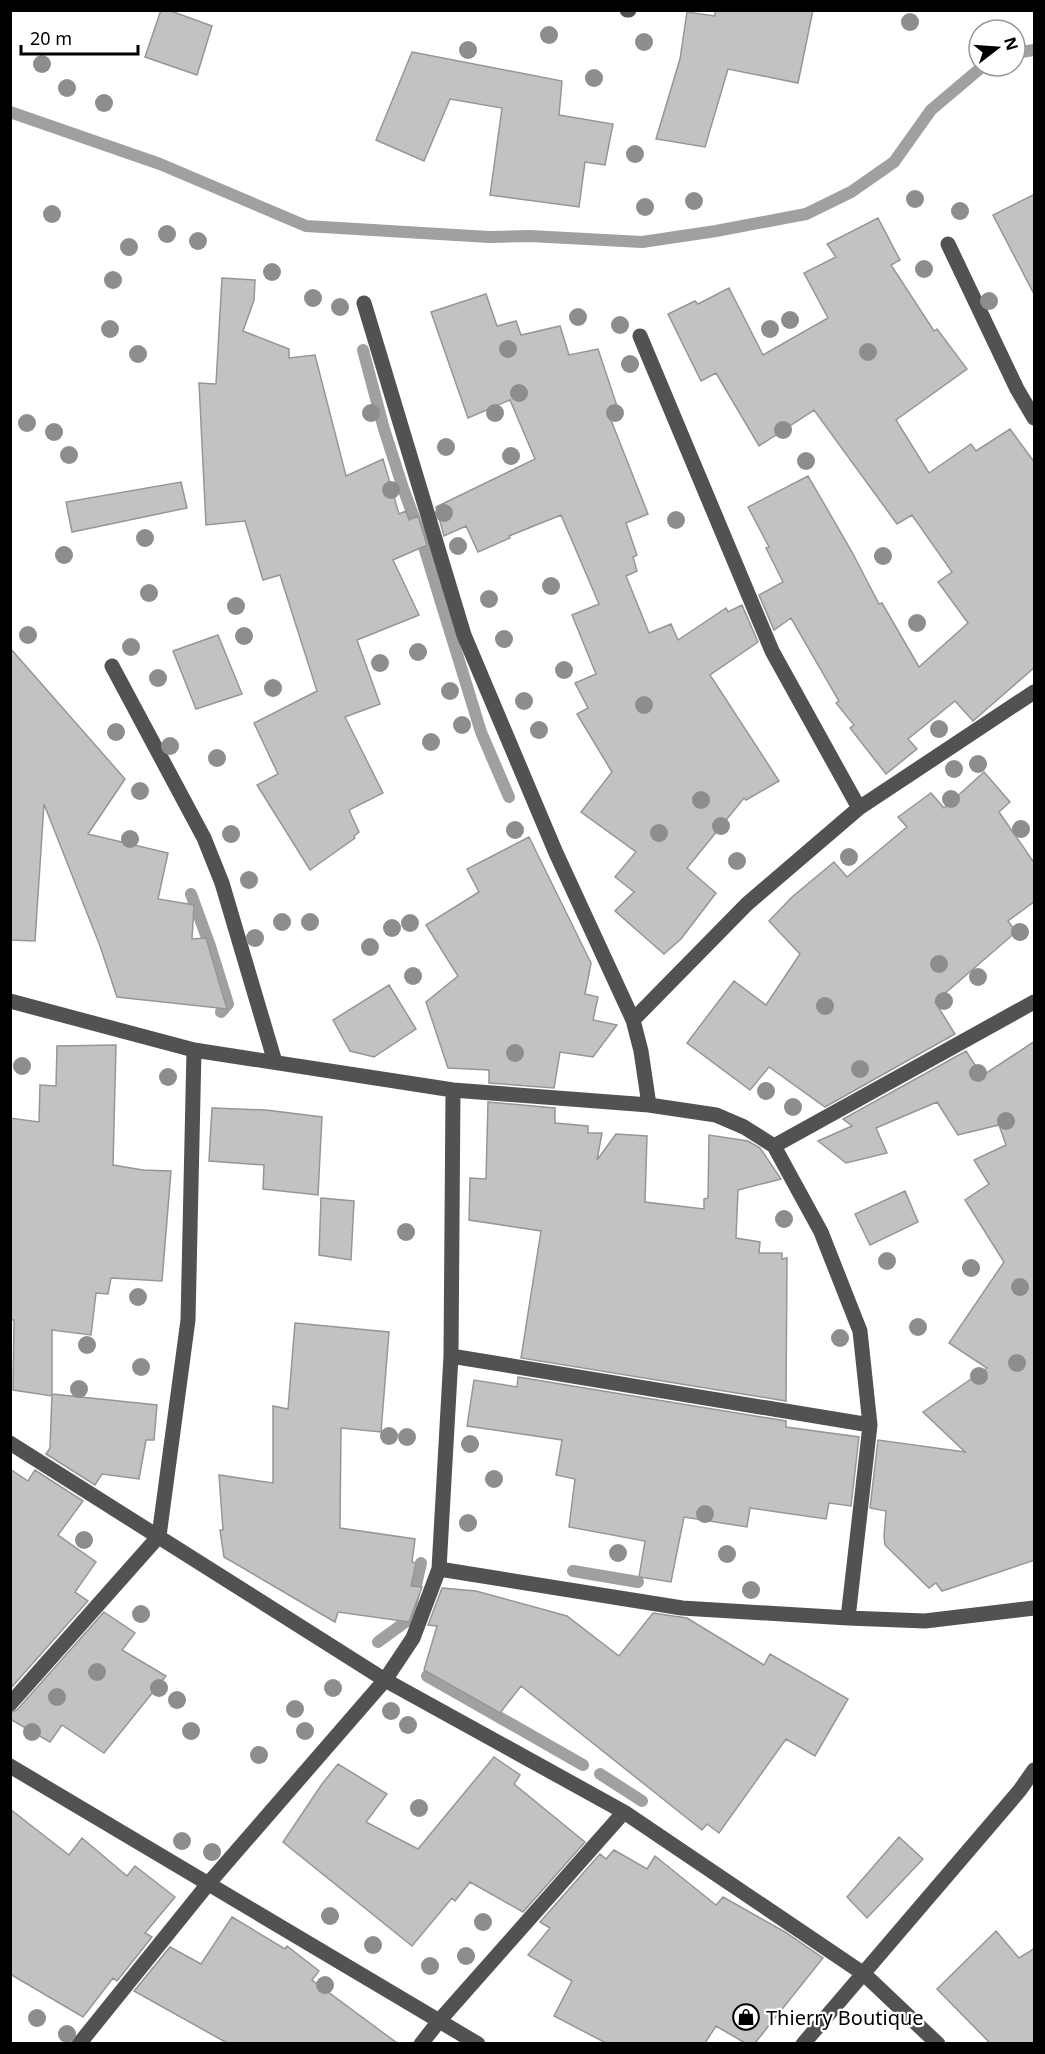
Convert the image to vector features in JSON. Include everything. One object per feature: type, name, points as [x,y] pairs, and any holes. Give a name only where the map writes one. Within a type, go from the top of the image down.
[{"type":"street","points":[[948,244],[1017,388],[1035,418]]},
{"type":"street","points":[[364,303],[464,635],[556,853],[633,1020],[641,1051],[649,1105]]},
{"type":"street","points":[[640,336],[772,651],[859,808]]},
{"type":"street","points":[[112,666],[204,838],[222,883],[275,1062]]},
{"type":"street","points":[[633,1020],[747,904],[859,808],[1035,692]]},
{"type":"street","points":[[10,1001],[194,1050],[453,1090],[649,1105],[716,1115],[744,1127],[774,1146],[821,1232],[860,1331],[870,1425],[848,1618]]},
{"type":"street","points":[[774,1146],[1035,1002]]},
{"type":"street","points":[[10,1704],[159,1536],[188,1320],[194,1050]]},
{"type":"street","points":[[79,2043],[208,1884],[385,1680],[413,1638],[439,1569],[451,1356],[453,1090]]},
{"type":"street","points":[[451,1356],[870,1425]]},
{"type":"street","points":[[10,1443],[385,1680],[624,1812],[864,1974],[938,2043]]},
{"type":"street","points":[[439,1569],[682,1608],[925,1621],[1035,1608]]},
{"type":"street","points":[[10,1766],[478,2043]]},
{"type":"street","points":[[803,2043],[864,1974],[1035,1770]]},
{"type":"street","points":[[421,2043],[624,1812]]},
{"type":"building","points":[[161,10],[168,10],[212,26],[197,75],[145,57]]},
{"type":"building","points":[[715,10],[813,10],[798,83],[728,69],[705,147],[656,139],[680,59],[687,12],[715,16]]},
{"type":"building","points":[[412,52],[562,81],[559,115],[613,124],[605,165],[585,162],[579,207],[490,195],[502,108],[450,99],[424,161],[376,140]]},
{"type":"building","points":[[1035,194],[1035,296],[993,215]]},
{"type":"building","points":[[878,218],[900,260],[891,265],[934,331],[937,329],[967,369],[896,420],[929,473],[971,444],[976,451],[1010,429],[1035,463],[1035,667],[973,721],[955,701],[908,739],[917,749],[886,774],[850,728],[854,725],[836,703],[839,701],[791,618],[774,630],[759,595],[783,582],[766,548],[769,547],[748,507],[808,476],[879,604],[882,603],[919,667],[968,623],[938,582],[952,572],[912,515],[897,524],[814,410],[759,446],[716,373],[701,381],[668,314],[695,301],[698,304],[729,288],[763,355],[828,318],[804,273],[836,257],[827,244]]},
{"type":"building","points":[[222,278],[255,280],[254,300],[243,331],[289,349],[289,358],[315,355],[346,476],[383,459],[399,514],[406,511],[409,520],[418,516],[427,545],[393,560],[419,615],[357,640],[380,704],[345,717],[383,793],[349,810],[359,832],[354,836],[355,838],[310,870],[257,785],[278,774],[254,723],[317,691],[280,575],[263,580],[245,521],[206,525],[199,383],[216,384]]},
{"type":"building","points":[[486,294],[497,326],[516,321],[521,335],[560,326],[569,355],[598,349],[617,406],[607,410],[648,514],[626,523],[637,555],[633,557],[637,571],[626,576],[649,633],[671,624],[678,640],[726,608],[728,612],[742,605],[758,642],[710,675],[779,781],[746,800],[744,798],[687,868],[716,893],[681,939],[664,954],[615,911],[634,892],[615,877],[636,852],[581,812],[612,772],[577,714],[588,708],[575,683],[596,674],[572,615],[599,604],[561,515],[509,536],[510,538],[478,552],[466,526],[444,536],[436,507],[535,459],[510,400],[468,418],[431,312]]},
{"type":"building","points":[[181,482],[187,508],[72,532],[66,502]]},
{"type":"building","points":[[218,635],[242,694],[196,709],[173,651]]},
{"type":"building","points":[[10,648],[125,779],[88,834],[168,853],[158,899],[194,905],[192,939],[206,938],[227,1009],[117,997],[100,946],[44,804],[35,941],[10,940]]},
{"type":"building","points":[[984,772],[1010,802],[999,812],[1035,864],[1035,901],[1008,921],[1016,932],[935,1002],[955,1034],[825,1107],[769,1067],[750,1090],[687,1043],[734,981],[766,1005],[800,954],[769,921],[792,897],[834,862],[847,877],[907,827],[898,817],[931,793],[944,808]]},
{"type":"building","points":[[529,837],[591,963],[585,994],[598,997],[593,1020],[617,1025],[593,1057],[560,1052],[554,1088],[489,1083],[489,1070],[448,1068],[426,1002],[458,976],[426,925],[479,892],[467,869]]},
{"type":"building","points":[[389,985],[416,1029],[374,1057],[350,1051],[333,1020]]},
{"type":"building","points":[[1035,1041],[1035,1560],[942,1591],[936,1583],[929,1588],[885,1545],[886,1511],[870,1508],[878,1440],[965,1452],[923,1412],[987,1368],[949,1343],[1004,1262],[965,1200],[989,1184],[974,1160],[1006,1145],[999,1125],[958,1135],[937,1102],[876,1128],[887,1153],[846,1163],[818,1141],[852,1126],[843,1119],[966,1051],[982,1076]]},
{"type":"building","points":[[116,1045],[113,1165],[143,1170],[171,1171],[162,1281],[111,1278],[108,1294],[96,1293],[91,1335],[52,1330],[52,1396],[13,1390],[14,1320],[10,1320],[10,1118],[39,1122],[40,1085],[56,1086],[57,1046]]},
{"type":"building","points":[[488,1102],[555,1108],[555,1123],[588,1126],[588,1133],[602,1133],[597,1160],[616,1134],[647,1136],[645,1202],[704,1209],[704,1199],[708,1198],[709,1135],[748,1141],[760,1148],[781,1179],[738,1190],[736,1238],[760,1242],[759,1253],[782,1253],[782,1259],[787,1258],[786,1401],[521,1358],[541,1231],[469,1220],[470,1178],[486,1179]]},
{"type":"building","points":[[212,1108],[266,1110],[322,1117],[318,1195],[263,1189],[264,1165],[209,1161]]},
{"type":"building","points":[[905,1191],[918,1222],[870,1245],[855,1214]]},
{"type":"building","points":[[321,1198],[354,1201],[351,1260],[319,1255]]},
{"type":"building","points":[[295,1323],[389,1332],[381,1432],[341,1428],[340,1528],[415,1539],[412,1562],[416,1563],[411,1586],[422,1587],[409,1622],[338,1612],[335,1622],[224,1557],[220,1530],[223,1530],[219,1475],[273,1483],[273,1406],[288,1409]]},
{"type":"building","points":[[518,1377],[786,1421],[786,1427],[859,1437],[851,1506],[829,1503],[826,1519],[750,1508],[747,1527],[684,1517],[671,1582],[639,1577],[645,1541],[569,1527],[575,1479],[556,1475],[562,1440],[467,1426],[474,1380],[517,1387]]},
{"type":"building","points":[[52,1394],[157,1405],[154,1440],[146,1440],[139,1479],[102,1474],[95,1485],[46,1454],[50,1448]]},
{"type":"building","points":[[10,1469],[28,1481],[35,1470],[83,1501],[58,1535],[96,1562],[75,1592],[88,1601],[10,1689]]},
{"type":"building","points":[[442,1588],[476,1591],[567,1616],[619,1656],[653,1613],[687,1618],[764,1665],[770,1654],[848,1699],[815,1756],[786,1739],[719,1833],[707,1824],[702,1830],[521,1686],[500,1713],[424,1670],[437,1626],[428,1625]]},
{"type":"building","points":[[104,1612],[135,1633],[122,1650],[166,1676],[104,1753],[62,1725],[50,1742],[10,1719],[10,1713],[17,1710]]},
{"type":"building","points":[[494,1757],[520,1775],[514,1784],[585,1842],[523,1912],[470,1882],[455,1901],[452,1898],[412,1946],[283,1842],[338,1764],[387,1794],[366,1822],[418,1849]]},
{"type":"building","points":[[10,1809],[69,1855],[82,1838],[127,1876],[135,1866],[175,1897],[145,1933],[152,1937],[117,1981],[113,1978],[83,2017],[10,1974]]},
{"type":"building","points":[[899,1837],[923,1859],[867,1918],[847,1897]]},
{"type":"building","points":[[614,1850],[647,1869],[655,1856],[716,1905],[723,1897],[785,1932],[823,1958],[755,2043],[745,2043],[716,2026],[705,2043],[606,2043],[554,2016],[572,1981],[528,1955],[550,1928],[540,1922],[600,1854],[606,1859]]},
{"type":"building","points":[[232,1917],[285,1949],[287,1946],[319,1971],[312,1980],[397,2043],[227,2043],[134,1991],[170,1947],[201,1964]]},
{"type":"building","points":[[996,1931],[1019,1958],[1035,1948],[1035,2043],[990,2043],[937,1989]]},
{"type":"waterway","points":[[1027,51],[1034,50]]},
{"type":"waterway","points":[[10,112],[160,164],[306,226],[489,237],[530,236],[642,242],[806,214],[851,192],[894,162],[931,110],[969,78]]},
{"type":"waterway","points":[[363,350],[384,429],[420,534],[481,732],[509,797]]},
{"type":"waterway","points":[[191,894],[228,1004],[221,1012]]},
{"type":"waterway","points":[[378,1642],[408,1620],[421,1563]]},
{"type":"waterway","points":[[573,1571],[638,1582]]},
{"type":"waterway","points":[[427,1676],[583,1765]]},
{"type":"waterway","points":[[600,1774],[642,1801]]},
{"type":"place","name":"Thierry Boutique","points":[[746,2017]]}]
